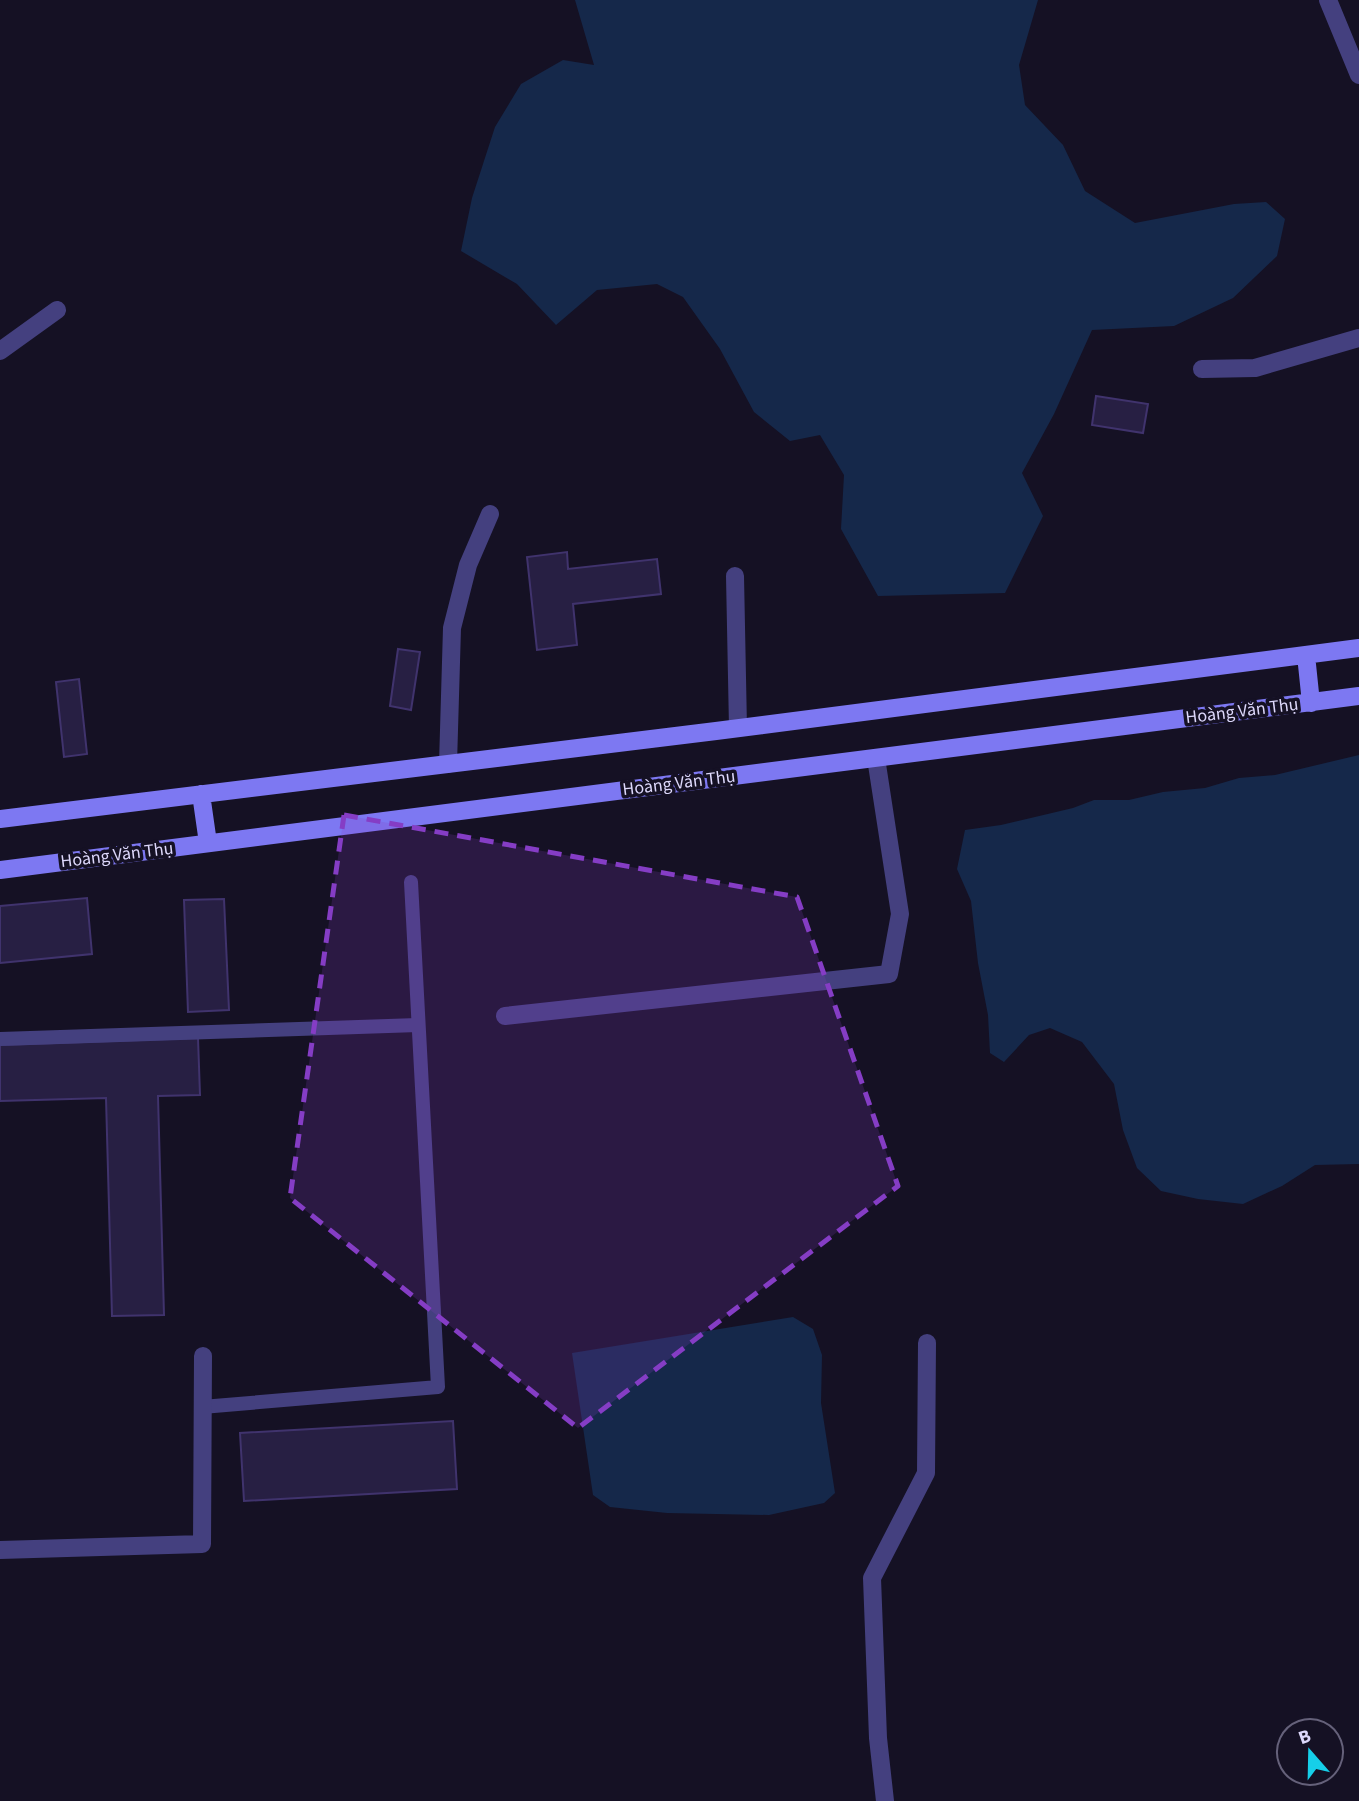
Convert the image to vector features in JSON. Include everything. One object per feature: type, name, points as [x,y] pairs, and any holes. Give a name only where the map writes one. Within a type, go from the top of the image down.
[{"type":"main road","points":[[0,819],[1359,648]]},
{"type":"main road","points":[[1306,655],[1311,702]]},
{"type":"main road","name":"Hoàng Văn Thụ","points":[[0,870],[1359,696]]},
{"type":"main road","points":[[201,794],[208,843]]},
{"type":"street","points":[[1328,0],[1359,75]]},
{"type":"street","points":[[0,351],[57,310]]},
{"type":"street","points":[[1202,369],[1255,368],[1359,338]]},
{"type":"street","points":[[448,764],[452,628],[468,565],[490,514]]},
{"type":"street","points":[[735,576],[738,728]]},
{"type":"street","points":[[505,1016],[889,974],[900,914],[876,758]]},
{"type":"street","points":[[885,1801],[878,1738],[872,1578],[926,1473],[927,1343]]},
{"type":"street","points":[[0,1550],[202,1544],[203,1356]]},
{"type":"lane","points":[[202,1407],[438,1387],[411,882]]},
{"type":"lane","points":[[0,1039],[418,1025]]},
{"type":"highlighted area","points":[[344,815],[797,897],[898,1186],[578,1428],[290,1198]]},
{"type":"water","points":[[575,0],[1038,0],[1019,65],[1025,105],[1063,145],[1085,191],[1135,223],[1234,204],[1266,202],[1285,219],[1277,256],[1233,298],[1174,326],[1092,330],[1054,414],[1022,473],[1043,516],[1005,593],[878,596],[841,529],[844,475],[820,435],[790,441],[754,412],[720,349],[683,297],[657,284],[597,290],[556,325],[517,284],[461,251],[472,198],[495,127],[521,84],[563,60],[594,65]]},
{"type":"water","points":[[1359,755],[1359,1164],[1315,1165],[1282,1186],[1243,1204],[1198,1199],[1161,1191],[1137,1168],[1123,1130],[1114,1084],[1082,1042],[1050,1028],[1029,1035],[1004,1062],[990,1053],[988,1015],[978,963],[971,901],[957,869],[965,830],[1001,825],[1073,808],[1094,800],[1129,800],[1163,792],[1205,788],[1239,778],[1275,775]]},
{"type":"water","points":[[793,1317],[813,1329],[822,1355],[821,1403],[835,1493],[824,1503],[769,1515],[667,1513],[610,1507],[593,1495],[572,1353]]},
{"type":"building","points":[[1096,396],[1148,404],[1143,433],[1092,425]]},
{"type":"building","points":[[567,552],[568,569],[657,559],[661,594],[573,604],[577,645],[537,650],[527,557]]},
{"type":"building","points":[[398,649],[420,652],[411,710],[390,706]]},
{"type":"building","points":[[79,679],[87,754],[64,757],[56,682]]},
{"type":"building","points":[[87,898],[92,954],[0,963],[0,906]]},
{"type":"building","points":[[224,899],[229,1010],[188,1012],[184,900]]},
{"type":"building","points":[[198,1038],[200,1095],[158,1096],[164,1315],[112,1316],[106,1098],[0,1101],[0,1045]]},
{"type":"building","points":[[453,1421],[457,1489],[244,1501],[240,1433]]}]
